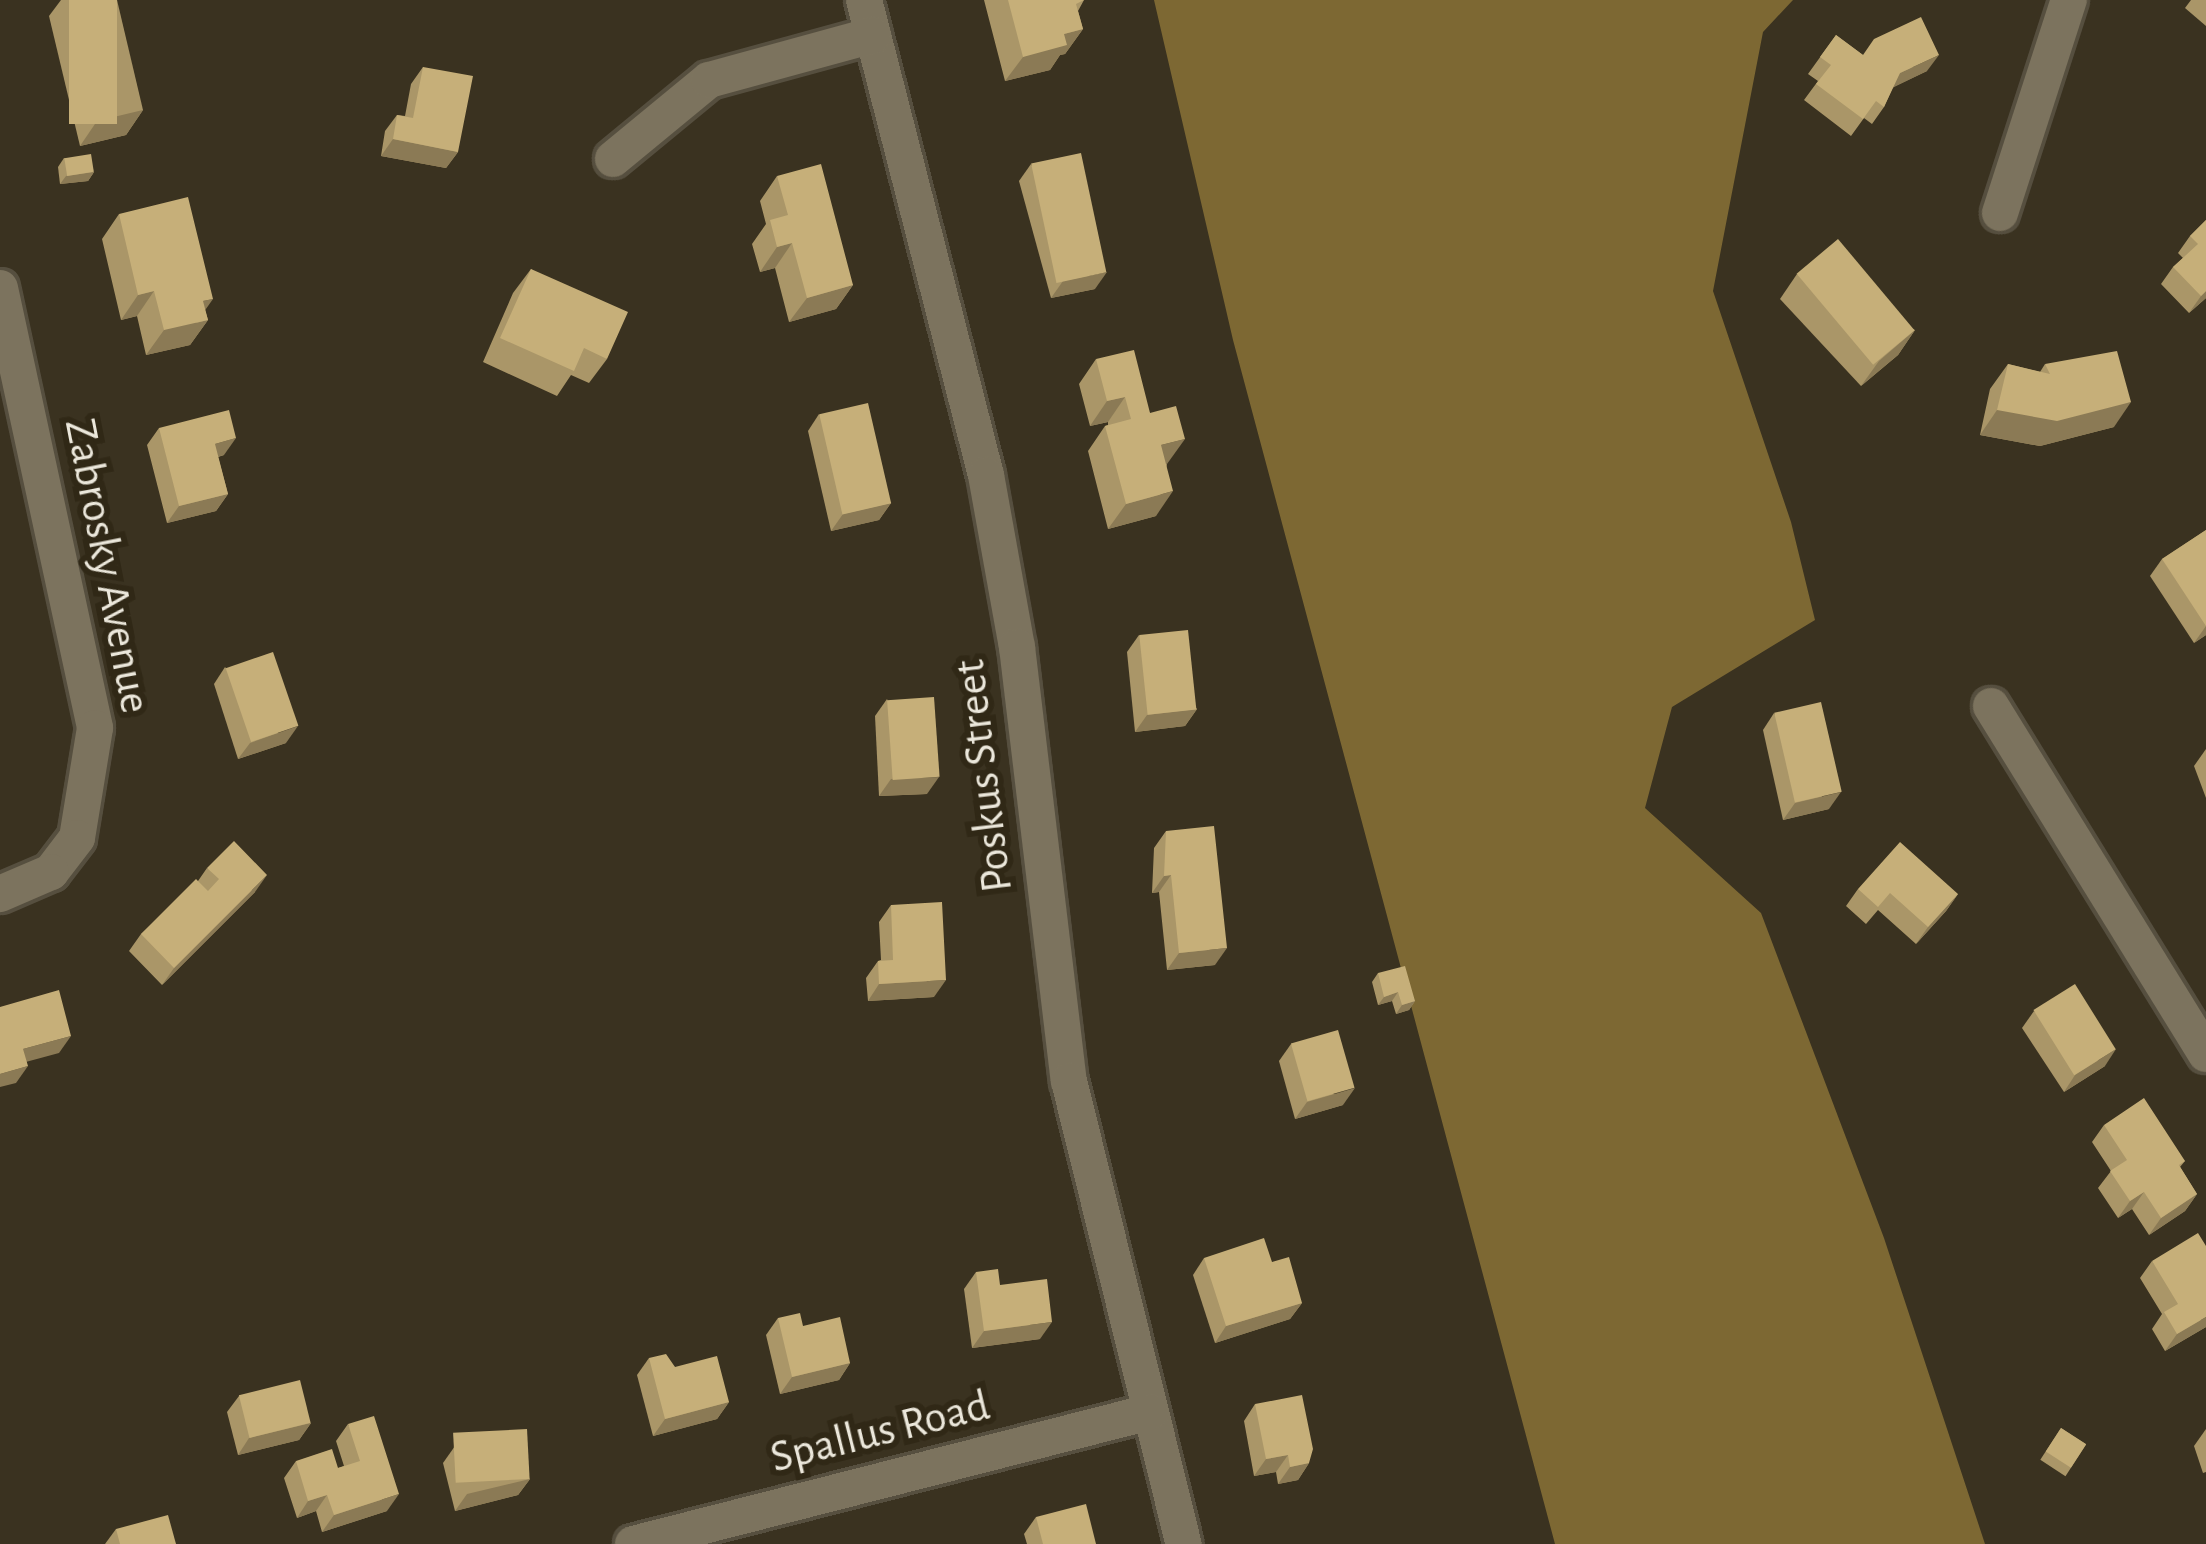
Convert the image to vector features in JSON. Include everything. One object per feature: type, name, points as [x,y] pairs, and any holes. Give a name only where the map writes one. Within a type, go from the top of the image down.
[{"type":"street","points":[[2000,213],[2069,0]]},
{"type":"street","points":[[613,159],[709,80],[868,17]]},
{"type":"street","name":"Poskus Street","points":[[868,17],[986,475],[1017,647],[1069,1081],[1184,1544]]},
{"type":"street","name":"Zabrosky Avenue","points":[[0,288],[95,728],[77,838],[51,872],[0,894]]},
{"type":"street","points":[[1991,706],[2206,1054]]},
{"type":"street","name":"Spallus Road","points":[[633,1544],[1150,1412]]},
{"type":"shaded area","points":[[1154,0],[1793,0],[1763,32],[1713,291],[1791,522],[1815,620],[1672,707],[1645,808],[1761,913],[1884,1238],[1985,1544],[1555,1544],[1233,340]]},
{"type":"building","points":[[69,0],[117,0],[117,124],[69,124]]},
{"type":"building","points":[[1008,0],[1084,0],[1076,4],[1083,29],[1064,34],[1067,45],[1023,57]]},
{"type":"building","points":[[1921,17],[1939,55],[1900,73],[1884,107],[1876,101],[1863,119],[1816,84],[1831,65],[1820,57],[1836,35],[1863,55],[1874,39]]},
{"type":"building","points":[[423,67],[473,76],[458,152],[393,139],[397,115],[413,118]]},
{"type":"building","points":[[1081,153],[1106,272],[1056,283],[1031,164]]},
{"type":"building","points":[[91,154],[94,172],[67,176],[64,158]]},
{"type":"building","points":[[821,164],[853,285],[807,298],[792,243],[777,247],[770,220],[788,215],[777,176]]},
{"type":"building","points":[[188,197],[213,299],[203,301],[208,320],[164,330],[154,291],[138,295],[119,214]]},
{"type":"building","points":[[2206,220],[2206,291],[2201,296],[2173,267],[2198,244],[2190,236]]},
{"type":"building","points":[[1838,239],[1914,330],[1873,365],[1797,274]]},
{"type":"building","points":[[531,269],[628,312],[607,359],[584,348],[574,371],[500,338]]},
{"type":"building","points":[[1134,350],[1150,413],[1176,406],[1185,439],[1161,445],[1173,491],[1126,504],[1105,426],[1131,419],[1125,397],[1107,401],[1096,359]]},
{"type":"building","points":[[2117,351],[2131,402],[2057,421],[1997,410],[2008,364],[2050,374],[2045,364]]},
{"type":"building","points":[[868,403],[891,503],[842,515],[819,414]]},
{"type":"building","points":[[229,410],[236,438],[215,444],[228,494],[179,506],[159,428]]},
{"type":"building","points":[[2206,530],[2206,626],[2162,559]]},
{"type":"building","points":[[1188,630],[1196,710],[1148,715],[1139,635]]},
{"type":"building","points":[[273,652],[298,726],[251,742],[226,668]]},
{"type":"building","points":[[934,697],[940,777],[893,780],[887,700]]},
{"type":"building","points":[[1821,702],[1842,792],[1795,802],[1774,713]]},
{"type":"building","points":[[1214,826],[1227,948],[1179,953],[1171,875],[1164,876],[1166,831]]},
{"type":"building","points":[[234,841],[267,875],[174,968],[141,934],[196,879],[208,891],[219,879],[207,868]]},
{"type":"building","points":[[1900,842],[1958,894],[1928,927],[1890,893],[1878,907],[1858,889]]},
{"type":"building","points":[[942,902],[946,980],[879,984],[878,961],[893,960],[891,905]]},
{"type":"building","points":[[1405,966],[1415,1001],[1402,1005],[1398,992],[1384,997],[1378,973]]},
{"type":"building","points":[[2075,984],[2116,1049],[2074,1075],[2033,1010]]},
{"type":"building","points":[[59,990],[71,1036],[23,1049],[28,1066],[0,1074],[0,1007]]},
{"type":"building","points":[[1338,1030],[1355,1088],[1307,1101],[1291,1044]]},
{"type":"building","points":[[2144,1098],[2185,1161],[2179,1165],[2197,1194],[2161,1218],[2144,1192],[2130,1201],[2110,1171],[2127,1160],[2104,1125]]},
{"type":"building","points":[[2198,1233],[2206,1246],[2206,1317],[2177,1334],[2164,1312],[2178,1304],[2152,1261]]},
{"type":"building","points":[[1264,1238],[1272,1262],[1289,1257],[1302,1303],[1226,1326],[1204,1258]]},
{"type":"building","points":[[998,1269],[1000,1285],[1047,1279],[1052,1322],[984,1331],[976,1272]]},
{"type":"building","points":[[800,1313],[803,1326],[840,1317],[850,1363],[792,1377],[778,1318]]},
{"type":"building","points":[[666,1354],[675,1367],[717,1356],[729,1402],[665,1419],[649,1358]]},
{"type":"building","points":[[300,1380],[311,1423],[250,1438],[239,1395]]},
{"type":"building","points":[[1302,1395],[1313,1449],[1309,1463],[1290,1467],[1288,1455],[1266,1459],[1255,1404]]},
{"type":"building","points":[[374,1416],[399,1494],[334,1515],[327,1495],[308,1501],[296,1461],[332,1449],[338,1468],[360,1461],[348,1424]]},
{"type":"building","points":[[2061,1428],[2086,1444],[2071,1468],[2046,1451]]},
{"type":"building","points":[[527,1429],[530,1479],[456,1483],[453,1433]]},
{"type":"building","points":[[1086,1504],[1096,1544],[1043,1544],[1036,1517]]},
{"type":"building","points":[[168,1515],[176,1544],[120,1544],[116,1529]]}]
